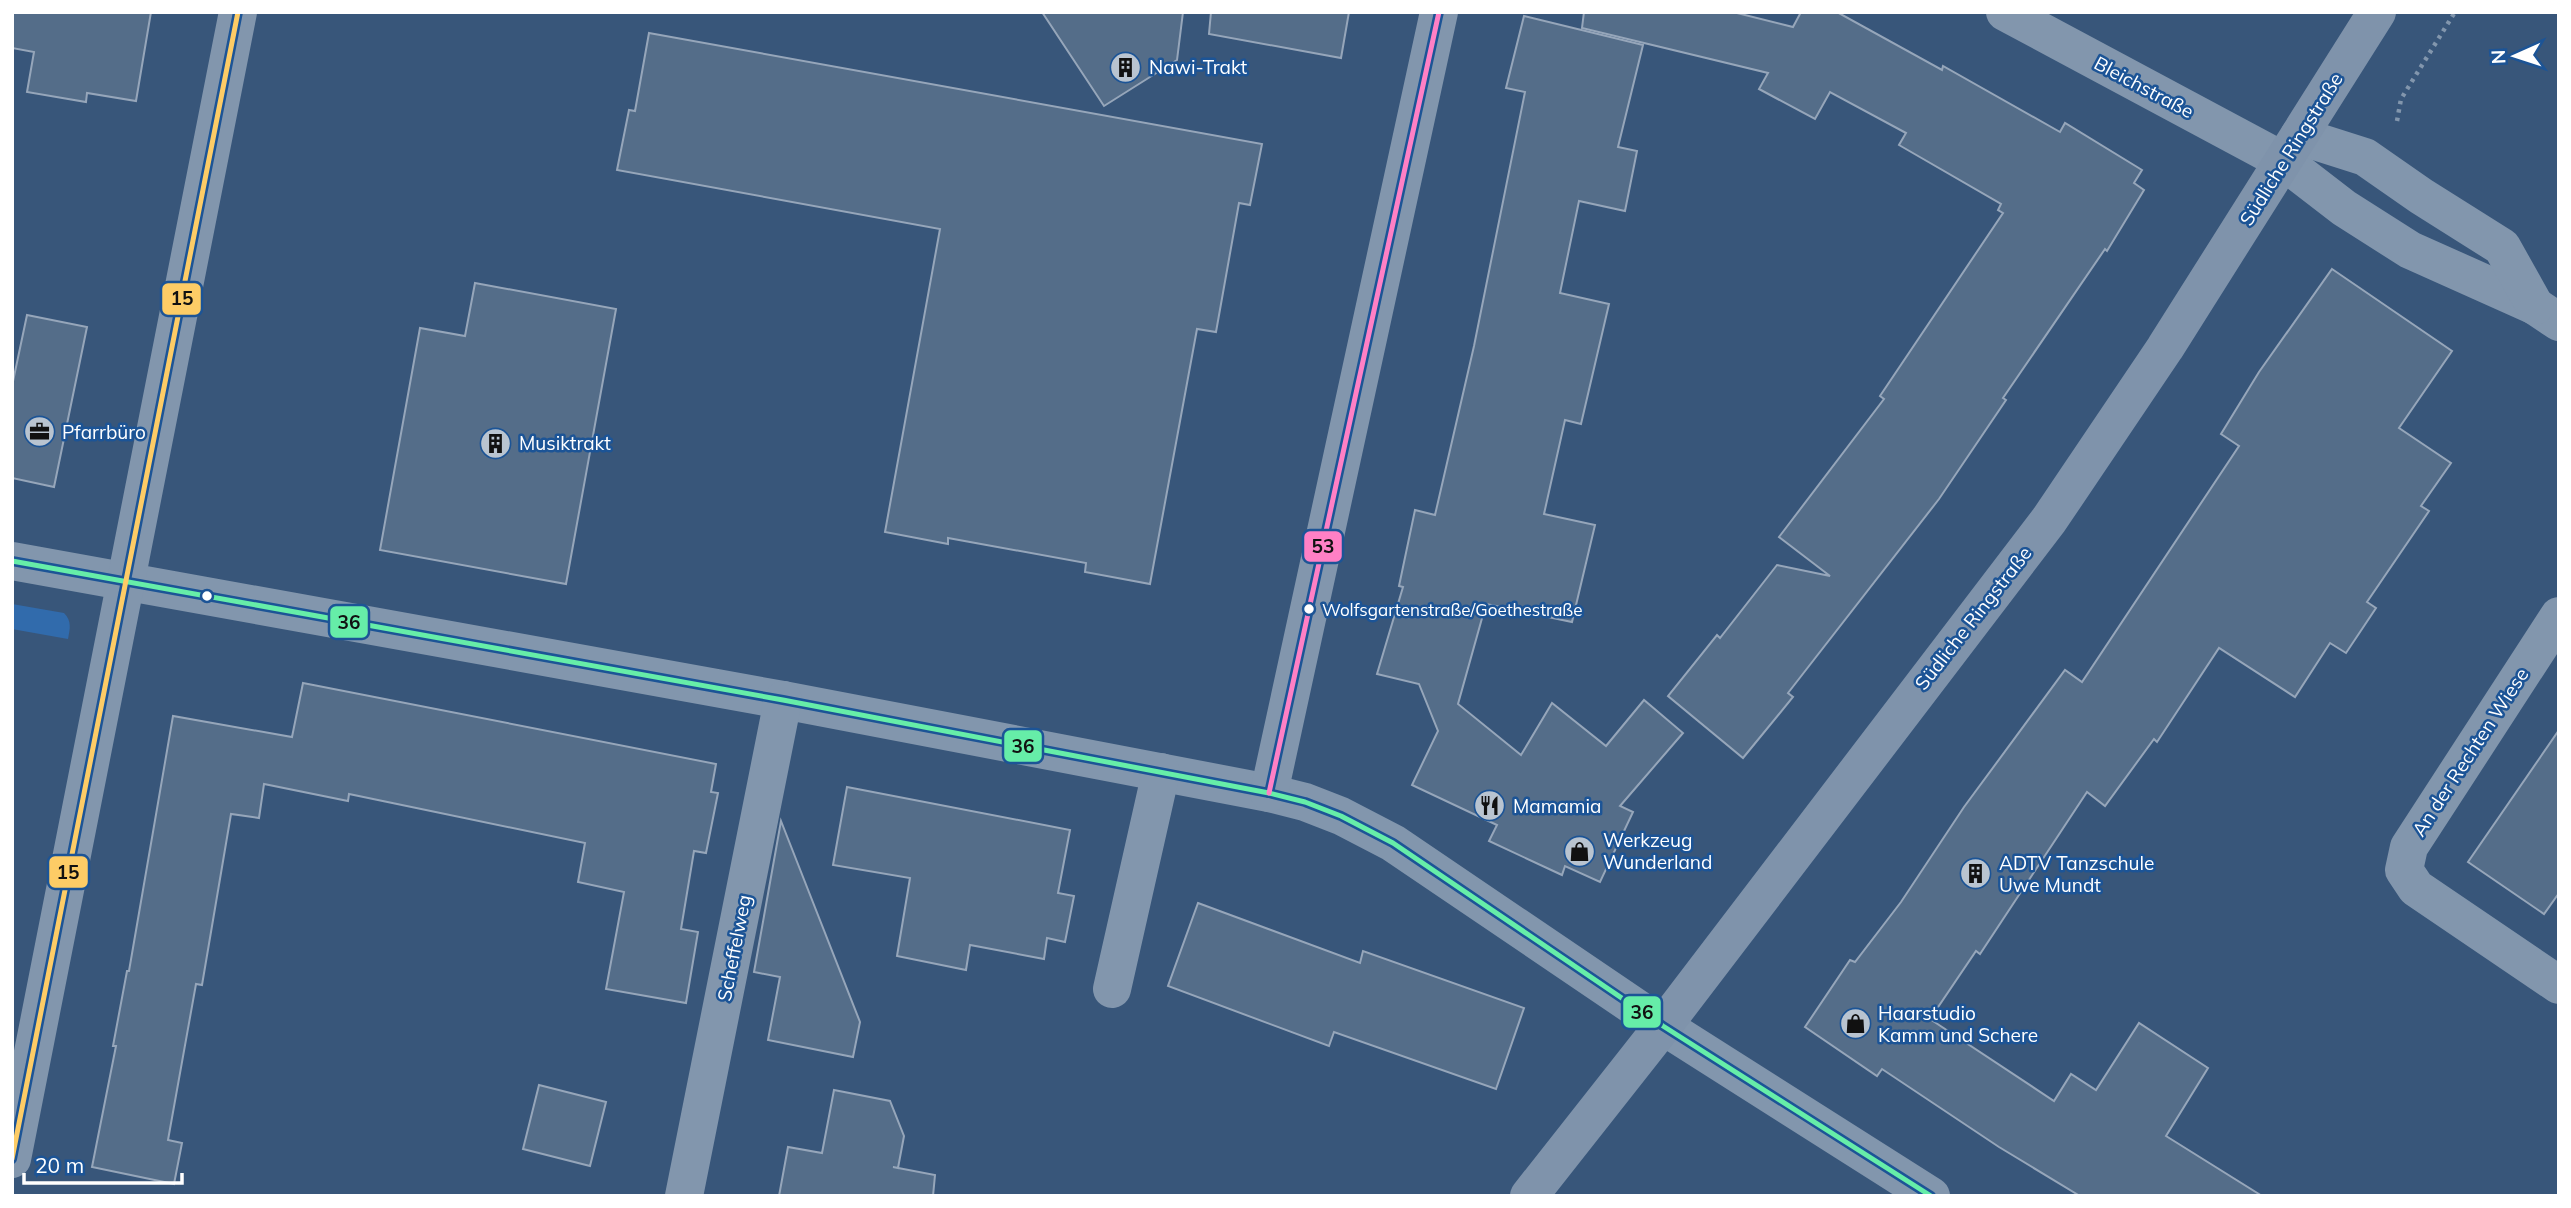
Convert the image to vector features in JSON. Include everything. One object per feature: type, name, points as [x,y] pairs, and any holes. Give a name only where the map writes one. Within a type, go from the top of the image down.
[{"type":"main road","name":"Südliche Ringstraße","points":[[1530,1196],[2049,520],[2165,348],[2377,12]]},
{"type":"street","points":[[12,1158],[238,12]]},
{"type":"street","points":[[1269,793],[1439,12]]},
{"type":"street","name":"Bleichstraße","points":[[2005,12],[2291,148]]},
{"type":"street","points":[[2291,148],[2365,157],[2502,247],[2547,314]]},
{"type":"street","points":[[2291,148],[2344,208],[2410,250],[2547,314]]},
{"type":"street","points":[[12,561],[783,700],[1305,802],[1342,816],[1393,842],[1663,1026],[1931,1196]]},
{"type":"street","name":"An der Rechten Wiese","points":[[2559,617],[2409,847],[2404,870],[2416,888],[2559,985]]},
{"type":"street","name":"Scheffelweg","points":[[684,1196],[783,700]]},
{"type":"street","points":[[1112,989],[1161,772]]},
{"type":"path","points":[[2404,185],[2414,168],[2402,154],[2395,132],[2401,99],[2455,12]]},
{"type":"shaded area","points":[[12,604],[64,613],[70,628],[68,639],[12,629]]},
{"type":"building","points":[[12,12],[151,12],[136,101],[87,93],[86,102],[27,92],[34,52],[12,48]]},
{"type":"building","name":"Nawi-Trakt","points":[[1042,12],[1183,12],[1177,60],[1104,106]]},
{"type":"building","points":[[1211,12],[1349,12],[1341,58],[1209,34]]},
{"type":"building","points":[[1584,12],[1733,12],[1793,27],[1801,12],[1837,12],[1942,70],[1943,66],[2060,132],[2065,123],[2142,170],[2134,183],[2144,190],[2107,251],[2105,249],[2003,398],[2006,400],[1939,499],[1788,693],[1793,697],[1743,758],[1668,696],[1717,635],[1720,638],[1777,565],[1830,576],[1779,537],[1884,399],[1880,396],[2003,213],[1998,210],[2001,204],[1899,145],[1906,133],[1830,92],[1815,119],[1759,89],[1768,73],[1582,28]]},
{"type":"building","points":[[1524,16],[1643,45],[1618,147],[1637,151],[1625,211],[1579,201],[1560,293],[1609,304],[1581,424],[1565,420],[1544,514],[1595,525],[1572,622],[1486,604],[1458,704],[1521,755],[1552,703],[1606,746],[1644,700],[1683,733],[1620,806],[1633,812],[1600,882],[1565,866],[1562,875],[1489,841],[1497,825],[1412,785],[1438,731],[1419,684],[1377,674],[1403,587],[1399,586],[1415,510],[1435,515],[1474,346],[1525,92],[1506,88]]},
{"type":"building","points":[[649,33],[1262,144],[1250,205],[1239,203],[1216,332],[1197,329],[1150,584],[1085,572],[1086,563],[948,538],[948,544],[885,532],[940,229],[617,170],[629,110],[635,111]]},
{"type":"building","points":[[2332,269],[2452,351],[2399,428],[2451,463],[2421,506],[2429,511],[2367,602],[2376,608],[2346,653],[2330,643],[2295,697],[2219,648],[2157,742],[2154,739],[2105,806],[2087,792],[1980,954],[1976,951],[1930,1019],[2054,1101],[2071,1074],[2096,1090],[2139,1023],[2208,1068],[2166,1136],[2262,1196],[2080,1196],[1999,1147],[1882,1069],[1877,1076],[1805,1027],[1850,960],[1855,962],[1901,902],[1964,807],[2065,670],[2082,682],[2239,446],[2221,434],[2259,372]]},
{"type":"building","name":"Musiktrakt","points":[[475,283],[616,309],[566,584],[380,550],[420,328],[465,336]]},
{"type":"building","name":"Pfarrbüro","points":[[27,315],[87,327],[54,487],[12,478],[12,386]]},
{"type":"building","points":[[303,683],[716,764],[711,792],[718,793],[706,853],[694,851],[681,929],[698,932],[686,1003],[606,989],[624,892],[578,882],[585,843],[349,794],[348,801],[264,784],[259,818],[231,814],[202,985],[196,984],[168,1140],[182,1143],[174,1184],[92,1167],[116,1046],[113,1046],[129,971],[173,716],[292,737]]},
{"type":"building","points":[[2559,730],[2559,893],[2544,914],[2468,862]]},
{"type":"building","points":[[847,787],[1070,830],[1058,893],[1074,896],[1065,942],[1047,938],[1044,959],[970,945],[966,970],[897,956],[910,878],[833,865]]},
{"type":"building","points":[[781,821],[860,1022],[853,1057],[768,1040],[780,977],[754,972]]},
{"type":"building","points":[[1198,903],[1360,963],[1363,951],[1524,1008],[1496,1089],[1334,1032],[1329,1046],[1168,986]]},
{"type":"building","points":[[539,1085],[606,1102],[590,1166],[523,1149]]},
{"type":"building","points":[[834,1090],[890,1101],[904,1136],[898,1168],[935,1175],[933,1196],[779,1196],[788,1147],[822,1153]]},
{"type":"transit line","name":"15","points":[[12,1159],[238,12]]},
{"type":"transit line","name":"53","points":[[1269,793],[1439,12]]},
{"type":"transit line","name":"36","points":[[12,561],[783,700],[1305,802],[1341,816],[1393,843],[1663,1026],[1931,1196]]},
{"type":"place","name":"Nawi-Trakt","points":[[1126,67]]},
{"type":"place","name":"Pfarrbüro","points":[[39,432]]},
{"type":"place","name":"Musiktrakt","points":[[496,443]]},
{"type":"place","name":"Wolfsgartenstraße/Goethestraße","points":[[1309,609]]},
{"type":"place","name":"Mamamia","points":[[1490,806]]},
{"type":"place","name":"Werkzeug Wunderland","points":[[1580,851]]},
{"type":"place","name":"ADTV Tanzschule Uwe Mundt","points":[[1976,874]]},
{"type":"place","name":"Haarstudio Kamm und Schere","points":[[1855,1024]]}]
